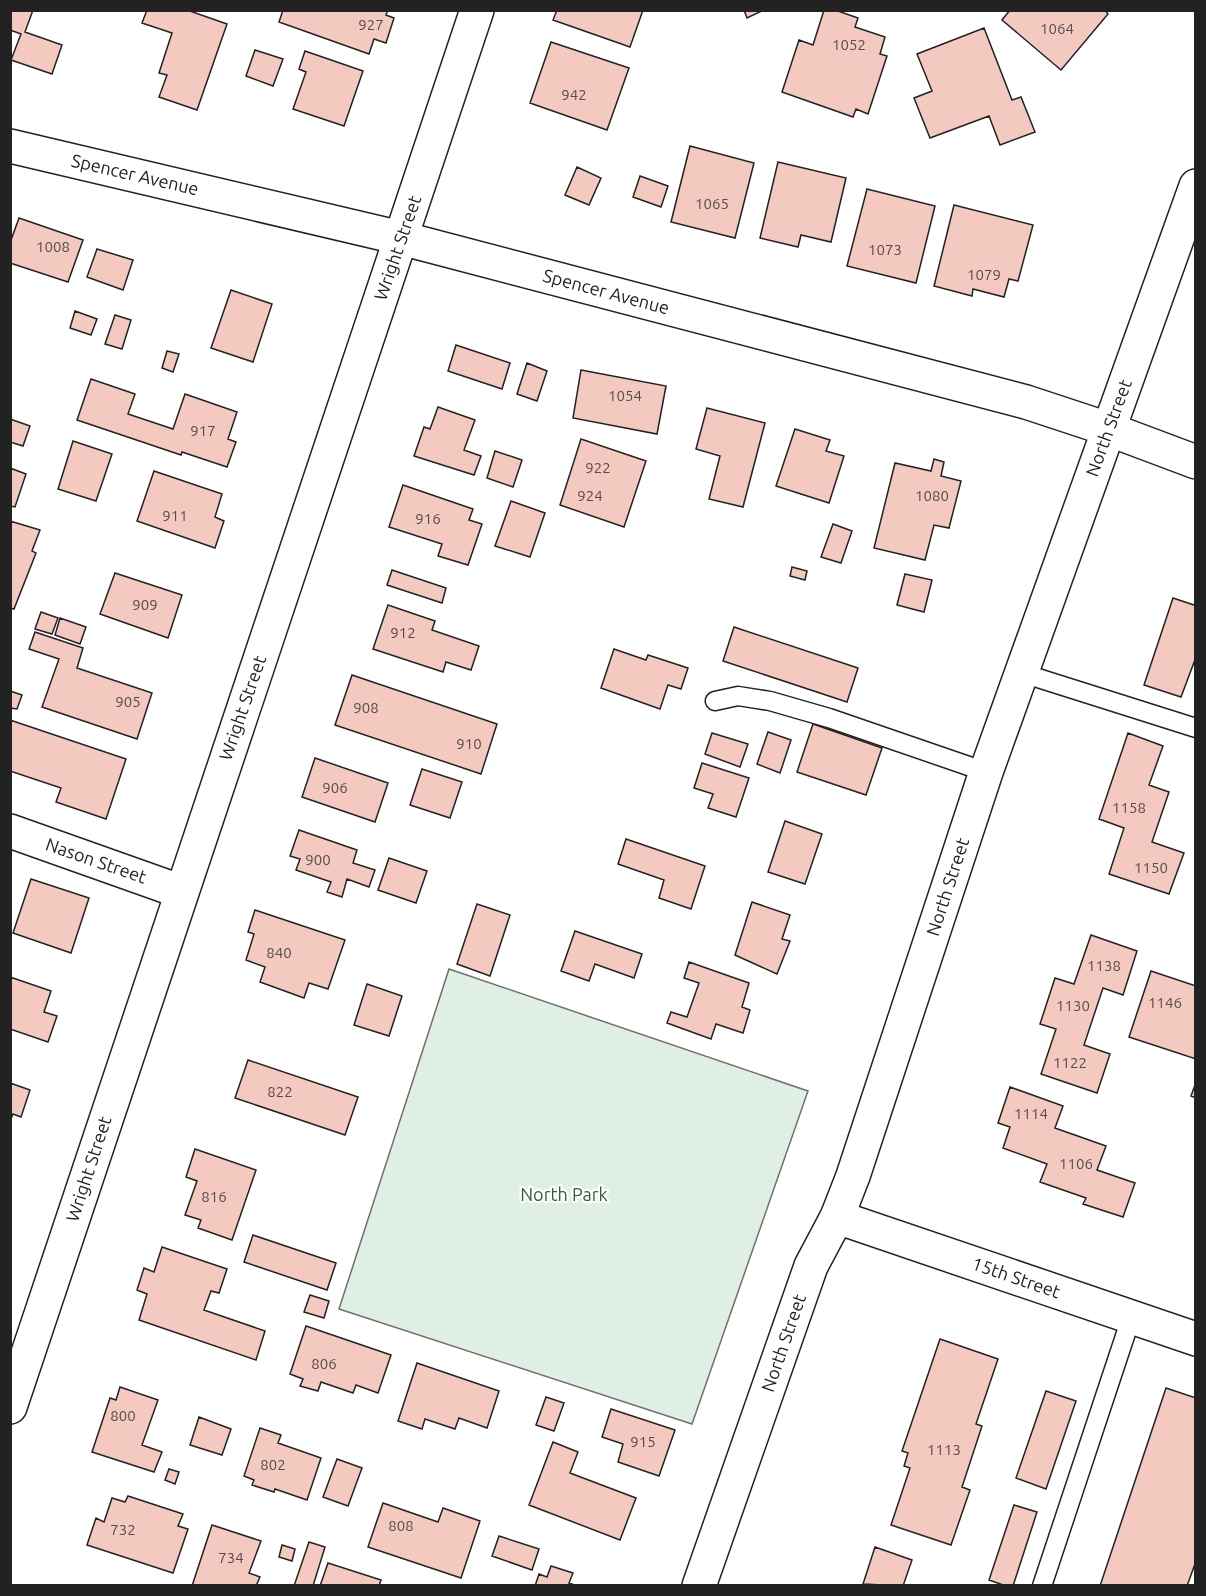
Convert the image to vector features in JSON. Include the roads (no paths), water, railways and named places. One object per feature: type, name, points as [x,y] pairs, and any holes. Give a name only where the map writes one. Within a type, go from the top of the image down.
[{"type":"street","name":"Wright Street","points":[[10,1407],[477,10]]},
{"type":"street","name":"Spencer Avenue","points":[[10,146],[400,238],[1026,402],[1108,429],[1196,462]]},
{"type":"street","name":"North Street","points":[[699,1586],[811,1266],[837,1217],[853,1176],[986,772],[1196,186]]},
{"type":"street","name":"Nason Street","points":[[10,831],[182,892]]},
{"type":"street","name":"15th Street","points":[[837,1217],[1196,1339]]},
{"type":"lane","points":[[1022,674],[1196,728]]},
{"type":"lane","points":[[715,701],[738,696],[770,701],[829,718],[986,772]]},
{"type":"lane","points":[[1042,1586],[1131,1318]]},
{"type":"park label","name":"North Park","points":[[564,1195]]}]
